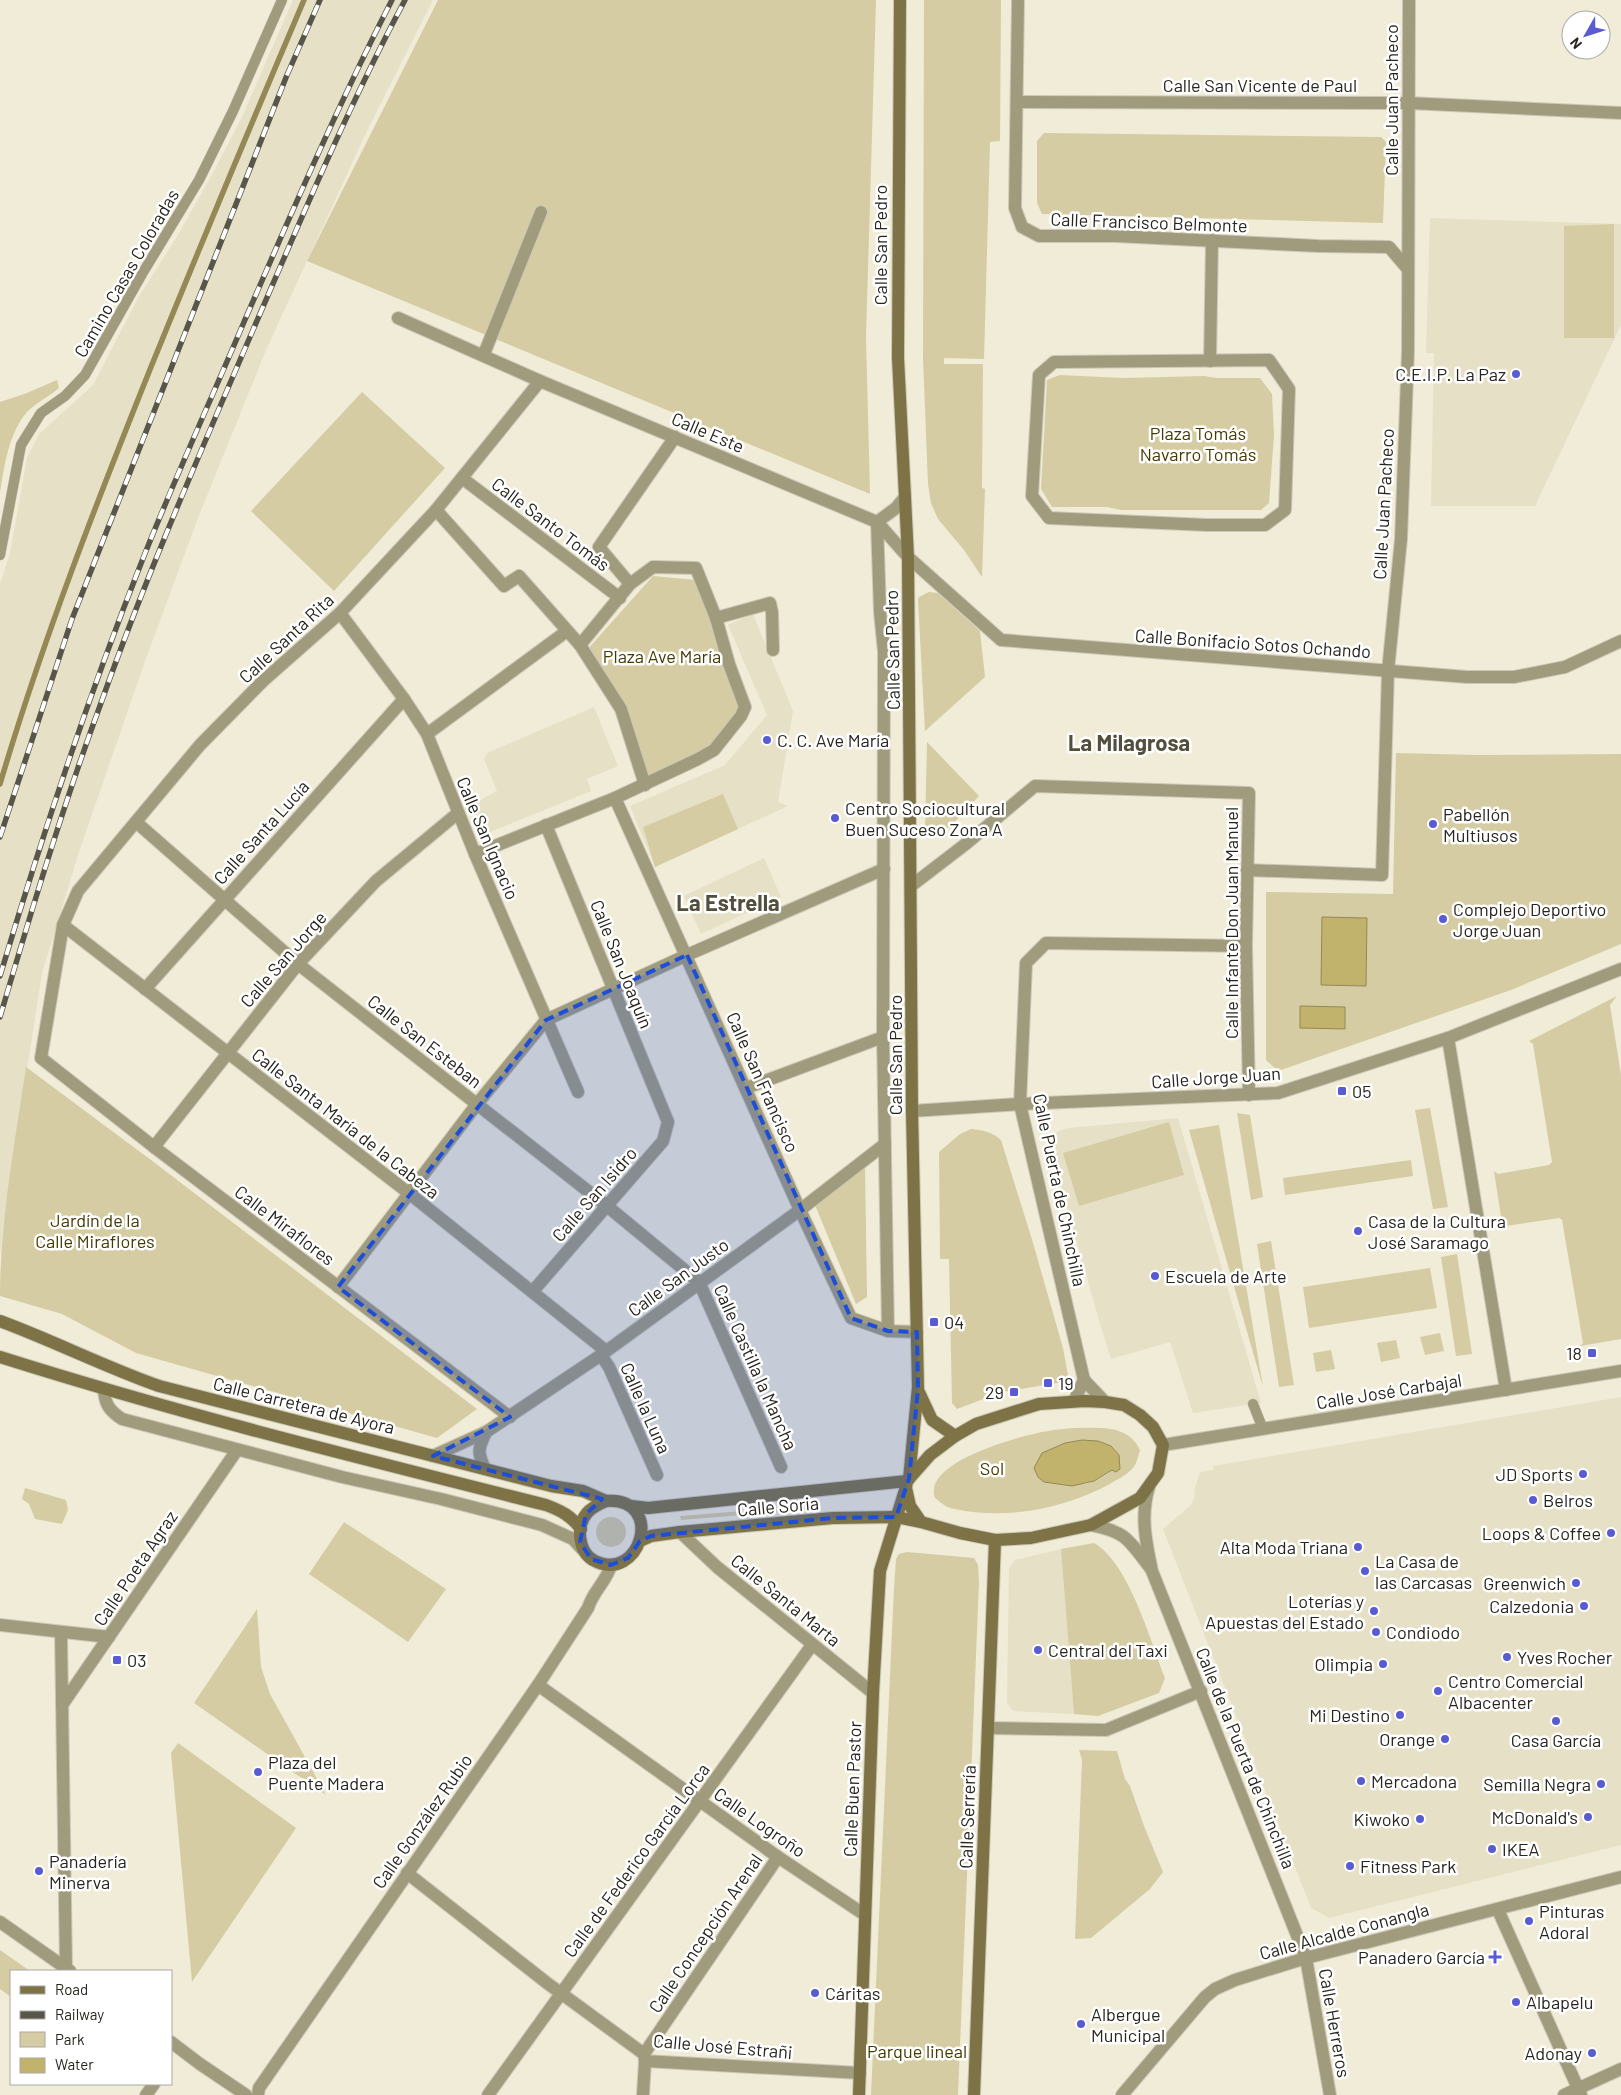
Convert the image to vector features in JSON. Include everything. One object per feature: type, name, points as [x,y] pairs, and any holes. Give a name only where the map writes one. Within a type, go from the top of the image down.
[{"type":"main road","name":"Calle San Pedro","points":[[900,0],[898,358],[908,557],[912,1111],[918,1390],[907,1483]]},
{"type":"main road","name":"Calle Carretera de Ayora","points":[[0,1321],[59,1344],[126,1375],[159,1386],[551,1486],[583,1491],[606,1501]]},
{"type":"main road","name":"Calle Carretera de Ayora","points":[[0,1357],[104,1390],[328,1451],[546,1505],[563,1511],[571,1517],[580,1529]]},
{"type":"main road","name":"Calle San Pedro","points":[[918,1390],[932,1420],[955,1436]]},
{"type":"main road","points":[[921,1522],[910,1506],[907,1483],[930,1455],[955,1436],[976,1424],[1039,1404],[1074,1401],[1105,1402],[1124,1405],[1140,1415],[1153,1426],[1163,1445]]},
{"type":"main road","name":"Calle Soria","points":[[640,1541],[651,1536],[680,1532],[833,1518],[896,1517],[921,1522],[960,1534],[995,1540],[1030,1538],[1091,1525],[1140,1498],[1158,1473],[1163,1445]]},
{"type":"main road","name":"Calle Soria","points":[[631,1506],[648,1508],[907,1483]]},
{"type":"main road","name":"Calle Buen Pastor","points":[[859,2095],[873,1693],[880,1571],[907,1483]]},
{"type":"main road","points":[[606,1501],[624,1502],[631,1506],[638,1514],[642,1530],[637,1549],[619,1564],[601,1564],[591,1559],[582,1548],[580,1529],[586,1514],[592,1508],[606,1501]]},
{"type":"main road","name":"Calle Serrería","points":[[974,2095],[995,1540]]},
{"type":"street","name":"Calle Francisco Belmonte","points":[[1018,0],[1015,208],[1022,227],[1039,236],[1116,236],[1318,246],[1389,247],[1407,268]]},
{"type":"street","name":"Calle Juan Pacheco","points":[[1248,870],[1382,875],[1388,671],[1401,539],[1408,351],[1408,0]]},
{"type":"street","name":"Calle San Vicente de Paul","points":[[1018,102],[1408,103],[1621,113]]},
{"type":"street","points":[[484,354],[541,212]]},
{"type":"street","points":[[1210,360],[1212,240]]},
{"type":"street","name":"Calle Este","points":[[398,318],[484,354],[540,381],[877,522],[908,557]]},
{"type":"street","points":[[1210,360],[1269,360],[1289,389],[1285,510],[1265,525],[1206,525],[1049,518],[1032,496],[1039,375],[1054,362],[1210,360]]},
{"type":"street","name":"Calle Santa Rita","points":[[41,1058],[63,925],[78,890],[200,745],[263,681],[340,613],[436,510],[540,381]]},
{"type":"street","points":[[630,584],[599,547],[675,437]]},
{"type":"street","name":"Calle Santo Tomás","points":[[462,478],[620,598]]},
{"type":"street","points":[[877,522],[896,508],[905,497]]},
{"type":"street","points":[[436,510],[504,586],[519,576],[580,645],[621,709],[645,785]]},
{"type":"street","name":"Calle San Pedro","points":[[877,522],[880,612],[884,652],[884,1037],[888,1331]]},
{"type":"street","name":"Calle Bonifacio Sotos Ochando","points":[[908,557],[1001,640],[1467,677],[1514,677],[1565,667],[1621,641]]},
{"type":"street","points":[[474,854],[645,785],[714,750],[745,707],[716,618],[696,568],[653,567],[630,584],[580,645]]},
{"type":"street","points":[[716,618],[770,603],[773,650]]},
{"type":"street","name":"Calle San Ignacio","points":[[340,613],[404,699],[427,734],[474,854],[578,1092]]},
{"type":"street","points":[[427,734],[567,631]]},
{"type":"street","name":"Calle Santa Lucía","points":[[145,989],[404,699]]},
{"type":"street","name":"Calle Infante Don Juan Manuel","points":[[911,886],[967,843],[1035,786],[1248,793],[1246,946],[1249,1095]]},
{"type":"street","name":"Calle San Francisco","points":[[615,798],[800,1210],[851,1318],[888,1331],[917,1332]]},
{"type":"street","name":"Calle San Jorge","points":[[154,1147],[298,964],[376,881],[458,813]]},
{"type":"street","name":"Calle San Esteban","points":[[136,822],[298,964],[607,1206],[699,1282]]},
{"type":"street","name":"Calle San Joaquín","points":[[546,825],[666,1115]]},
{"type":"street","points":[[338,1287],[477,1104],[546,1020],[613,988],[884,869]]},
{"type":"street","name":"Calle Santa María de la Cabeza","points":[[63,925],[533,1291],[604,1353]]},
{"type":"street","name":"Calle Puerta de Chinchilla","points":[[1084,1380],[1020,1104],[1026,963],[1046,943],[1246,946]]},
{"type":"street","name":"Calle Jorge Juan","points":[[912,1111],[1020,1104],[1278,1093],[1448,1038],[1621,969]]},
{"type":"street","points":[[746,1088],[884,1037]]},
{"type":"street","points":[[1448,1038],[1506,1390]]},
{"type":"street","name":"Calle Miraflores","points":[[41,1058],[154,1147],[510,1417]]},
{"type":"street","name":"Calle San Isidro","points":[[533,1291],[664,1141],[668,1122],[666,1115]]},
{"type":"street","name":"Calle San Justo","points":[[433,1456],[486,1432],[604,1353],[800,1210],[885,1144]]},
{"type":"street","name":"Calle Castilla la Mancha","points":[[699,1282],[781,1467]]},
{"type":"street","name":"Calle la Luna","points":[[604,1353],[657,1475]]},
{"type":"street","name":"Calle José Carbajal","points":[[1163,1445],[1621,1371]]},
{"type":"street","points":[[1074,1401],[1084,1380],[1105,1402]]},
{"type":"street","points":[[104,1390],[105,1401],[111,1411],[122,1419],[342,1477],[441,1499],[542,1525],[573,1538],[582,1548]]},
{"type":"street","points":[[485,1469],[478,1455],[478,1450],[486,1432]]},
{"type":"street","name":"Calle Poeta Agraz","points":[[62,1706],[238,1450]]},
{"type":"street","name":"Calle de la Puerta de Chinchilla","points":[[1150,1484],[1144,1503],[1143,1522],[1152,1571],[1306,1958]]},
{"type":"street","name":"Calle de la Puerta de Chinchilla","points":[[1091,1525],[1112,1529],[1121,1533],[1152,1571]]},
{"type":"street","name":"Calle Santa Marta","points":[[680,1532],[718,1567],[873,1693]]},
{"type":"street","name":"Calle González Rubio","points":[[258,2095],[259,2088],[538,1686],[588,1608],[591,1598],[608,1576],[611,1565]]},
{"type":"street","points":[[0,1625],[109,1637]]},
{"type":"street","points":[[61,1632],[68,1970]]},
{"type":"street","name":"Calle de Federico García Lorca","points":[[488,2095],[812,1645]]},
{"type":"street","name":"Calle Logroño","points":[[538,1686],[778,1857],[865,1915]]},
{"type":"street","points":[[988,1728],[1106,1730],[1201,1691]]},
{"type":"street","name":"Calle Concepción Arenal","points":[[644,2057],[778,1857]]},
{"type":"street","name":"Calle José Estrañi","points":[[407,1873],[644,2057],[860,2073]]},
{"type":"street","name":"Calle Alcalde Conangla","points":[[1122,2095],[1194,2008],[1215,1989],[1236,1980],[1306,1958],[1621,1877]]},
{"type":"street","points":[[1498,1910],[1580,2092]]},
{"type":"street","points":[[0,1922],[68,1970]]},
{"type":"street","name":"Calle Herreros","points":[[1306,1958],[1330,2095]]},
{"type":"street","points":[[173,2048],[246,2095]]},
{"type":"street","points":[[643,2095],[644,2057]]},
{"type":"street","points":[[1564,2095],[1580,2092],[1621,2069]]},
{"type":"lane","name":"Camino Casas Coloradas","points":[[0,555],[21,445],[41,414],[65,396],[85,374],[142,274],[199,180],[237,102],[282,0]]},
{"type":"lane","points":[[1253,1404],[1263,1429]]},
{"type":"highlighted area","points":[[687,955],[851,1318],[888,1331],[917,1332],[918,1390],[909,1479],[896,1517],[833,1518],[651,1536],[640,1541],[628,1558],[611,1565],[591,1559],[580,1542],[586,1514],[602,1499],[433,1456],[510,1417],[338,1287],[546,1020]]},
{"type":"shaded area","points":[[293,0],[433,0],[366,133],[266,350],[198,518],[144,664],[79,852],[42,973],[6,1204],[0,1255],[0,584],[10,553],[27,458],[39,434],[93,385],[138,298],[178,235],[241,119]]},
{"type":"shaded area","name":"C.E.I.P. La Paz","points":[[1430,218],[1621,224],[1621,325],[1535,506],[1431,506],[1434,353],[1426,353]]},
{"type":"shaded area","name":"C. C. Ave María","points":[[753,614],[793,711],[778,802],[788,806],[655,867],[630,806],[725,765],[767,715],[728,625]]},
{"type":"shaded area","points":[[594,707],[618,766],[587,779],[591,791],[483,835],[471,805],[497,791],[484,759],[487,753]]},
{"type":"shaded area","points":[[764,858],[781,897],[701,934],[684,896]]},
{"type":"shaded area","name":"Escuela de Arte","points":[[1178,1118],[1261,1403],[1193,1413],[1170,1342],[1111,1359],[1100,1324],[1056,1168],[1053,1138],[1058,1131],[1068,1128]]},
{"type":"shaded area","name":"Centro Comercial Albacenter","points":[[1621,1397],[1621,1845],[1329,1918],[1311,1908],[1163,1529],[1190,1506],[1195,1497],[1194,1491],[1200,1472],[1213,1470],[1213,1466]]},
{"type":"shaded area","name":"Central del Taxi","points":[[1061,1549],[1074,1714],[1013,1711],[1007,1703],[1009,1569],[1015,1560]]},
{"type":"green space","points":[[438,0],[876,0],[866,337],[870,494],[307,261]]},
{"type":"green space","points":[[924,0],[1001,0],[1000,141],[990,142],[984,359],[944,358],[944,364],[983,364],[982,488],[985,489],[982,577],[964,550],[938,519],[931,503],[928,484],[923,358]]},
{"type":"green space","points":[[1044,133],[1381,137],[1386,142],[1383,223],[1042,214],[1037,203],[1037,141]]},
{"type":"green space","points":[[1614,224],[1614,338],[1564,338],[1564,226]]},
{"type":"green space","name":"Plaza Tomás Navarro Tomás","points":[[1060,375],[1124,378],[1204,376],[1217,378],[1260,378],[1272,394],[1274,435],[1269,503],[1261,510],[1121,510],[1107,507],[1052,507],[1041,489],[1047,380]]},
{"type":"green space","points":[[57,380],[59,388],[30,409],[16,429],[8,450],[0,493],[0,402]]},
{"type":"green space","points":[[362,392],[445,468],[334,591],[251,511]]},
{"type":"green space","name":"Plaza Ave María","points":[[653,576],[696,580],[714,626],[741,711],[706,751],[646,782],[628,708],[586,651]]},
{"type":"green space","points":[[929,592],[938,593],[980,631],[985,677],[925,731],[918,600],[919,597]]},
{"type":"green space","points":[[927,742],[979,796],[949,828],[925,828]]},
{"type":"green space","name":"Complejo Deportivo Jorge Juan","points":[[1396,753],[1477,755],[1621,754],[1621,944],[1511,990],[1278,1071],[1266,1060],[1266,892],[1393,894]]},
{"type":"green space","points":[[723,794],[738,829],[655,867],[643,827]]},
{"type":"green space","points":[[1617,996],[1610,1005],[1621,1075],[1621,1339],[1580,1346],[1583,1343],[1562,1220],[1559,1218],[1506,1226],[1503,1230],[1494,1171],[1498,1174],[1549,1165],[1552,1162],[1533,1044],[1529,1041]]},
{"type":"green space","name":"Jardín de la Calle Miraflores","points":[[26,1067],[477,1409],[437,1438],[136,1353],[62,1314],[0,1296],[5,1210]]},
{"type":"green space","points":[[1430,1108],[1448,1207],[1433,1209],[1415,1110]]},
{"type":"green space","points":[[1237,1113],[1250,1115],[1263,1197],[1251,1200]]},
{"type":"green space","points":[[1169,1122],[1184,1175],[1079,1206],[1063,1153]]},
{"type":"green space","points":[[1219,1125],[1263,1387],[1189,1130]]},
{"type":"green space","points":[[971,1129],[987,1132],[1001,1140],[1063,1348],[1068,1375],[1063,1382],[1002,1392],[957,1409],[952,1403],[949,1259],[940,1259],[939,1152],[960,1134]]},
{"type":"green space","points":[[1411,1160],[1413,1176],[1285,1195],[1283,1178]]},
{"type":"green space","points":[[865,1165],[867,1297],[856,1304],[815,1205]]},
{"type":"green space","points":[[1271,1241],[1294,1385],[1279,1387],[1257,1244]]},
{"type":"green space","points":[[1457,1254],[1472,1354],[1456,1356],[1441,1257]]},
{"type":"green space","points":[[1430,1268],[1437,1308],[1309,1328],[1303,1287]]},
{"type":"green space","points":[[1440,1333],[1444,1351],[1425,1355],[1420,1337]]},
{"type":"green space","points":[[1396,1340],[1400,1358],[1381,1362],[1377,1343]]},
{"type":"green space","points":[[1331,1350],[1335,1369],[1316,1372],[1313,1353]]},
{"type":"green space","name":"Sol","points":[[1072,1428],[1112,1429],[1128,1436],[1140,1450],[1134,1466],[1121,1478],[1091,1493],[1053,1506],[1033,1510],[1014,1513],[974,1512],[949,1508],[935,1498],[935,1485],[943,1473],[976,1452],[1017,1438],[1051,1430]],"holes":[[[1098,1441],[1111,1446],[1119,1455],[1115,1466],[1107,1474],[1085,1484],[1042,1453],[1065,1443]]]},
{"type":"green space","points":[[25,1488],[66,1500],[68,1510],[62,1524],[35,1519],[29,1504],[22,1499]]},
{"type":"green space","points":[[816,1505],[817,1509],[681,1520],[680,1516]]},
{"type":"green space","points":[[611,1517],[622,1521],[626,1532],[622,1543],[611,1547],[600,1543],[596,1532],[600,1521]]},
{"type":"green space","points":[[344,1522],[446,1589],[408,1642],[309,1574]]},
{"type":"green space","points":[[1094,1543],[1118,1567],[1128,1584],[1165,1678],[1159,1693],[1098,1716],[1074,1714],[1061,1549]]},
{"type":"green space","name":"Parque lineal","points":[[907,1552],[974,1558],[978,1565],[979,1582],[958,2095],[871,2095],[894,1588],[896,1559],[899,1554]]},
{"type":"green space","points":[[257,1609],[261,1667],[270,1694],[326,1795],[194,1703]]},
{"type":"green space","points":[[178,1743],[296,1828],[192,1982],[171,1753]]},
{"type":"green space","points":[[1079,1750],[1117,1751],[1125,1779],[1130,1786],[1163,1872],[1150,1889],[1091,1938],[1075,1939],[1082,1760]]},
{"type":"green space","points":[[0,1950],[29,1970],[10,1970],[10,1996],[0,1989]]},
{"type":"water","points":[[1322,917],[1367,918],[1366,986],[1321,985]]},
{"type":"water","points":[[1300,1006],[1345,1007],[1345,1029],[1300,1028]]},
{"type":"water","points":[[1082,1440],[1098,1441],[1111,1446],[1119,1455],[1120,1469],[1116,1472],[1112,1470],[1094,1481],[1072,1486],[1044,1482],[1038,1477],[1034,1468],[1042,1453],[1065,1443]]},
{"type":"waterway","points":[[0,784],[52,626],[110,470],[304,0]]},
{"type":"railway","points":[[0,837],[72,619],[287,75],[320,0]]},
{"type":"railway","points":[[0,976],[66,767],[142,561],[179,471],[297,200],[392,0]]},
{"type":"railway","points":[[0,1017],[87,742],[155,562],[213,422],[326,163],[364,81],[405,0]]},
{"type":"place","name":"C.E.I.P. La Paz","points":[[1516,374]]},
{"type":"place","name":"C. C. Ave María","points":[[767,740]]},
{"type":"place","name":"Centro Sociocultural Buen Suceso Zona A","points":[[835,818]]},
{"type":"place","name":"Pabellón Multiusos","points":[[1433,824]]},
{"type":"place","name":"Complejo Deportivo Jorge Juan","points":[[1443,919]]},
{"type":"place","name":"05","points":[[1342,1091]]},
{"type":"place","name":"Casa de la Cultura José Saramago","points":[[1358,1231]]},
{"type":"place","name":"Escuela de Arte","points":[[1155,1276]]},
{"type":"place","name":"04","points":[[934,1322]]},
{"type":"place","name":"18","points":[[1592,1353]]},
{"type":"place","name":"19","points":[[1048,1383]]},
{"type":"place","name":"29","points":[[1014,1392]]},
{"type":"place","name":"JD Sports","points":[[1583,1474]]},
{"type":"place","name":"Belros","points":[[1533,1500]]},
{"type":"place","name":"Loops & Coffee","points":[[1611,1533]]},
{"type":"place","name":"Alta Moda Triana","points":[[1358,1547]]},
{"type":"place","name":"La Casa de las Carcasas","points":[[1365,1571]]},
{"type":"place","name":"Greenwich","points":[[1576,1583]]},
{"type":"place","name":"Calzedonia","points":[[1584,1606]]},
{"type":"place","name":"Loterías y Apuestas del Estado","points":[[1374,1611]]},
{"type":"place","name":"Condiodo","points":[[1376,1632]]},
{"type":"place","name":"Central del Taxi","points":[[1038,1650]]},
{"type":"place","name":"Yves Rocher","points":[[1507,1657]]},
{"type":"place","name":"03","points":[[117,1660]]},
{"type":"place","name":"Olimpia","points":[[1383,1664]]},
{"type":"place","name":"Centro Comercial Albacenter","points":[[1438,1691]]},
{"type":"place","name":"Mi Destino","points":[[1400,1715]]},
{"type":"place","name":"Casa García","points":[[1556,1721]]},
{"type":"place","name":"Orange","points":[[1445,1739]]},
{"type":"place","name":"Plaza del Puente Madera","points":[[258,1772]]},
{"type":"place","name":"Mercadona","points":[[1361,1781]]},
{"type":"place","name":"Semilla Negra","points":[[1601,1784]]},
{"type":"place","name":"McDonald's","points":[[1588,1817]]},
{"type":"place","name":"Kiwoko","points":[[1420,1819]]},
{"type":"place","name":"IKEA","points":[[1492,1849]]},
{"type":"place","name":"Fitness Park","points":[[1350,1866]]},
{"type":"place","name":"Panadería Minerva","points":[[39,1871]]},
{"type":"place","name":"Pinturas Adoral","points":[[1529,1921]]},
{"type":"place","name":"Panadero García","points":[[1495,1957]]},
{"type":"place","name":"Cáritas","points":[[815,1993]]},
{"type":"place","name":"Albapelu","points":[[1516,2002]]},
{"type":"place","name":"Albergue Municipal","points":[[1081,2024]]},
{"type":"place","name":"Adonay","points":[[1592,2053]]},
{"type":"district","name":"La Milagrosa","points":[[1129,742]]},
{"type":"district","name":"La Estrella","points":[[728,902]]}]
